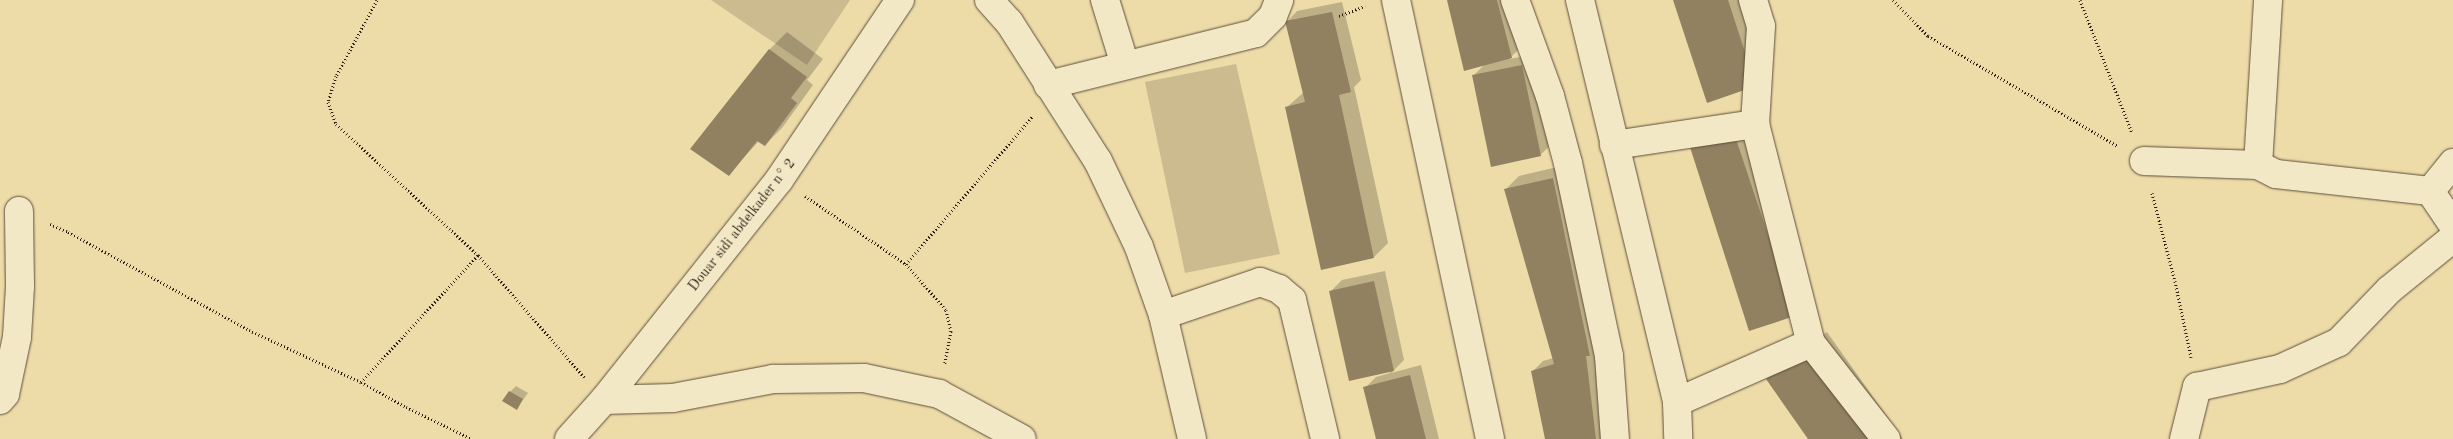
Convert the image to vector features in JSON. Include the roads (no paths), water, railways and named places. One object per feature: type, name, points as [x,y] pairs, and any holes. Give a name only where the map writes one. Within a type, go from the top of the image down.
[{"type":"street","name":"Douar sidi abdelkader n° 2","points":[[569,439],[604,400],[779,180],[900,0]]},
{"type":"street","points":[[989,0],[1009,22],[1098,161],[1139,247],[1163,315],[1192,439]]},
{"type":"street","points":[[1105,0],[1125,65]]},
{"type":"street","points":[[1048,85],[1256,33],[1273,16],[1279,0]]},
{"type":"street","points":[[1515,0],[1550,96],[1568,163],[1609,356],[1615,439]]},
{"type":"street","points":[[1580,0],[1677,402],[1678,439]]},
{"type":"street","points":[[1753,0],[1761,26],[1754,124],[1811,343],[1886,439]]},
{"type":"street","points":[[2258,165],[2268,0]]},
{"type":"street","points":[[1385,2],[1490,439]]},
{"type":"street","points":[[1614,146],[1754,124]]},
{"type":"street","points":[[2144,161],[2258,165],[2276,174],[2430,191],[2453,225]]},
{"type":"street","points":[[2430,191],[2453,163]]},
{"type":"street","points":[[0,400],[5,394],[17,337],[20,286],[19,211]]},
{"type":"street","points":[[2184,439],[2197,388],[2280,369],[2339,342],[2390,290],[2453,238]]},
{"type":"street","points":[[1163,315],[1260,282],[1279,289],[1292,300],[1325,439]]},
{"type":"street","points":[[1677,402],[1811,343]]},
{"type":"street","points":[[604,400],[673,398],[773,379],[864,378],[939,394],[1022,439]]}]
